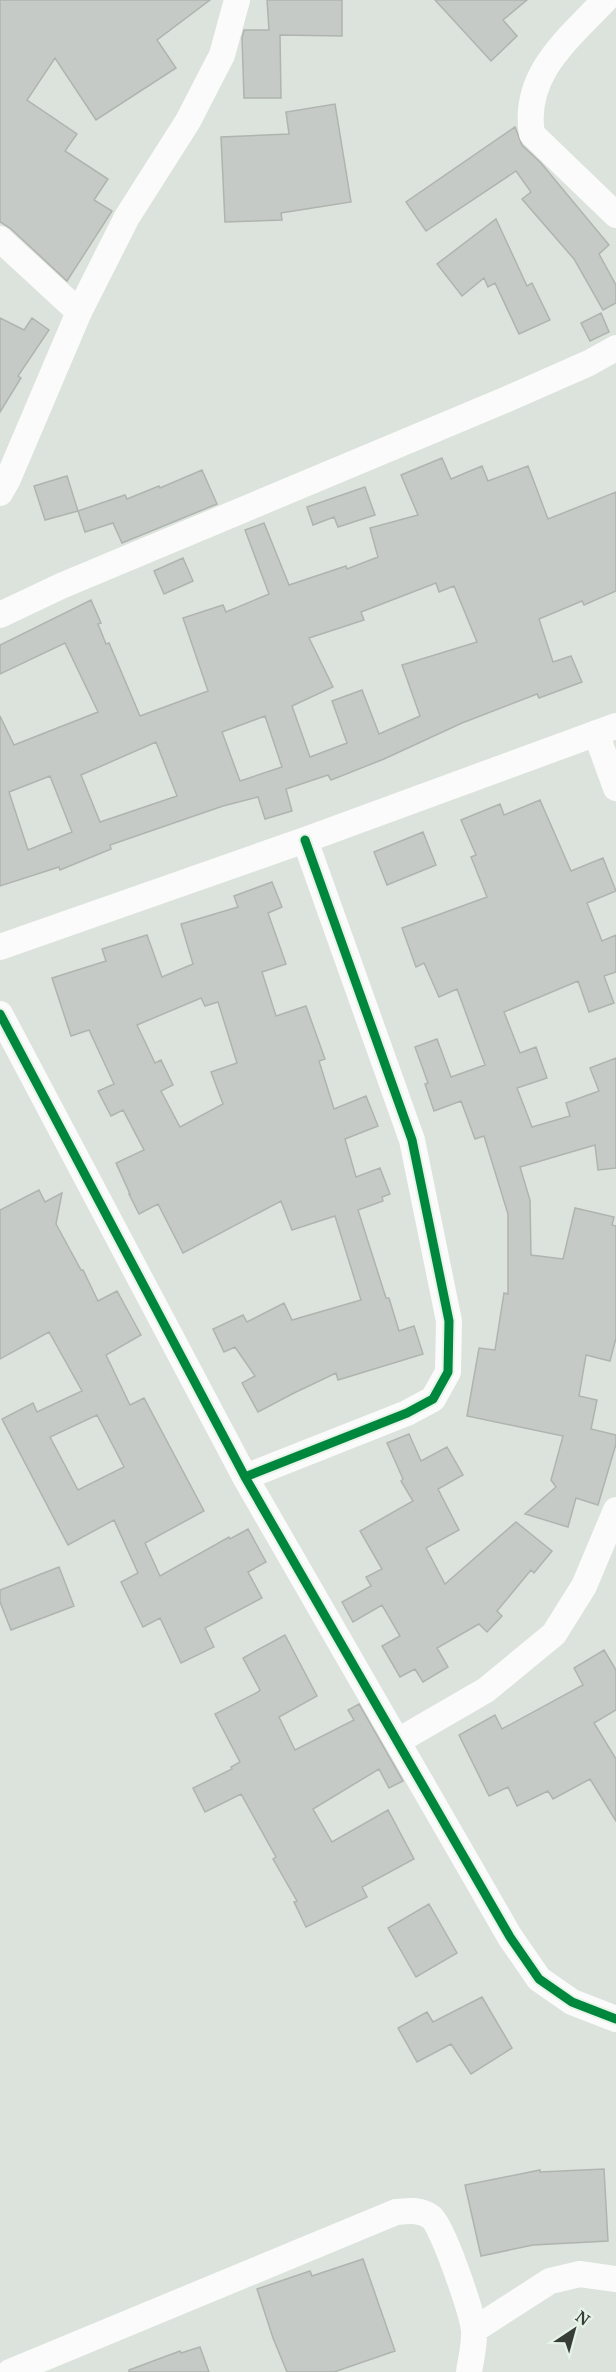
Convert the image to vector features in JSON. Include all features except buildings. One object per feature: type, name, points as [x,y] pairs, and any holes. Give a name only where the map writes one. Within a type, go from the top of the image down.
[{"type":"street","points":[[0,493],[8,480],[79,312],[127,217],[188,121],[222,55],[237,0]]},
{"type":"street","points":[[605,0],[552,57],[535,89],[530,116],[532,134],[616,215]]},
{"type":"street","points":[[0,239],[79,312]]},
{"type":"street","points":[[0,615],[61,586],[505,400],[616,348]]},
{"type":"street","points":[[0,946],[305,840],[606,730],[616,788]]},
{"type":"street","points":[[245,1477],[407,1413],[432,1399],[448,1372],[449,1321],[412,1140],[305,840]]},
{"type":"street","points":[[0,1014],[245,1477],[510,1937],[539,1979],[572,2002],[616,2019]]},
{"type":"street","points":[[399,1741],[486,1690],[554,1634],[584,1586],[616,1510]]},
{"type":"street","points":[[10,2372],[396,2212],[415,2210],[432,2218],[442,2231],[474,2330],[470,2372]]},
{"type":"street","points":[[474,2330],[550,2281],[580,2274],[616,2279]]},
{"type":"cycle path","points":[[245,1477],[407,1413],[433,1399],[448,1372],[449,1321],[412,1140],[305,840]]},
{"type":"cycle path","points":[[0,1014],[245,1477],[510,1937],[539,1979],[572,2002],[616,2019]]}]
